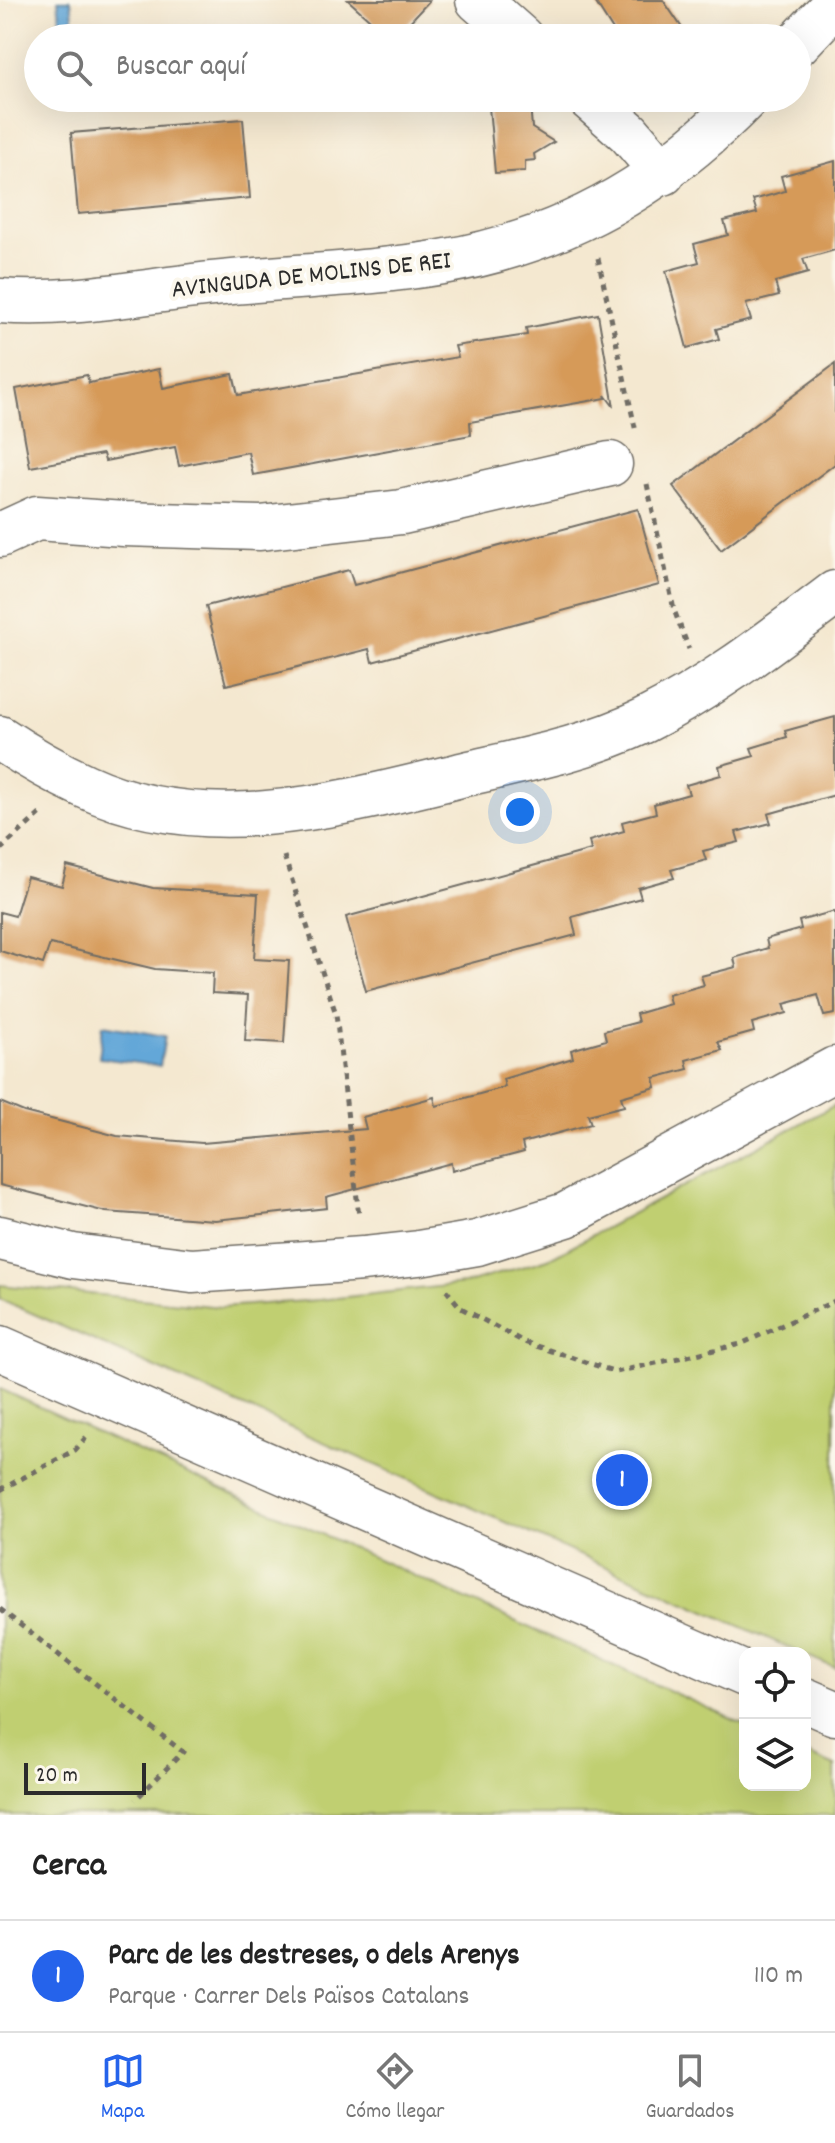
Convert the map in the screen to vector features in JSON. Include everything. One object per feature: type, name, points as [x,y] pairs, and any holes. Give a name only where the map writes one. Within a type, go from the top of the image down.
[{"type":"street","points":[[478,0],[505,24]]},
{"type":"street","points":[[811,29],[835,4]]},
{"type":"street","points":[[605,112],[629,133],[663,173]]},
{"type":"street","name":"AVINGUDA DE MOLINS DE REI","points":[[7,304],[443,262],[528,240],[628,195],[663,173],[733,112]]},
{"type":"street","points":[[0,535],[37,518],[260,528],[402,512],[610,464]]},
{"type":"street","points":[[0,738],[87,787],[129,801],[174,811],[229,816],[300,810],[390,793],[589,743],[643,722],[707,687],[835,593]]},
{"type":"street","points":[[0,1238],[73,1256],[192,1271],[363,1259],[477,1243],[566,1215],[835,1069]]},
{"type":"street","points":[[0,1348],[739,1671]]},
{"type":"street","points":[[811,1703],[835,1713]]},
{"type":"path","points":[[596,253],[603,271]]},
{"type":"path","points":[[674,610],[692,657]]},
{"type":"path","points":[[0,850],[41,813]]},
{"type":"path","points":[[284,856],[336,1014],[361,1226]]},
{"type":"path","points":[[442,1286],[461,1308],[524,1342],[616,1372],[741,1344],[835,1301]]},
{"type":"path","points":[[0,1490],[75,1450],[119,1400]]},
{"type":"path","points":[[0,1609],[183,1752],[135,1800]]},
{"type":"green space","points":[[835,1105],[835,1668],[811,1657],[811,1647],[787,1647],[0,1299],[0,1285],[221,1307],[319,1300],[464,1284],[548,1259]]},
{"type":"green space","points":[[0,1389],[739,1722],[739,1791],[811,1791],[811,1756],[835,1766],[835,1815],[0,1815]]},
{"type":"water","points":[[58,0],[71,0],[74,24],[61,24]]},
{"type":"water","points":[[103,1025],[165,1036],[160,1066],[99,1058]]},
{"type":"building","points":[[348,0],[430,0],[408,24],[375,24]]},
{"type":"building","points":[[594,0],[663,0],[679,24],[609,24]]},
{"type":"building","points":[[489,112],[531,112],[532,128],[554,142],[534,154],[535,160],[525,161],[525,171],[495,173]]},
{"type":"building","points":[[243,119],[250,198],[78,214],[71,133]]},
{"type":"building","points":[[835,161],[835,250],[803,259],[808,273],[775,282],[779,296],[746,304],[751,320],[716,329],[719,339],[687,348],[666,271],[699,262],[694,244],[728,235],[724,221],[757,213],[753,200],[785,191],[781,176]]},
{"type":"building","points":[[598,314],[614,407],[605,395],[606,398],[470,422],[471,435],[253,475],[248,452],[179,466],[175,447],[105,461],[103,454],[30,467],[16,389],[87,375],[89,383],[159,369],[163,388],[233,374],[238,395],[458,357],[455,346],[527,335],[526,328]]},
{"type":"building","points":[[835,364],[835,464],[721,550],[673,486]]},
{"type":"building","points":[[638,509],[659,585],[372,662],[369,649],[226,685],[206,606],[349,570],[354,585]]},
{"type":"building","points":[[835,717],[835,795],[768,814],[771,823],[736,832],[739,842],[703,851],[706,860],[671,870],[674,878],[638,888],[641,898],[572,917],[576,935],[366,991],[346,917],[591,850],[589,841],[624,831],[622,822],[656,813],[654,804],[689,794],[686,785],[721,775],[719,766],[754,756],[751,748],[787,737],[785,731]]},
{"type":"building","points":[[67,866],[153,888],[258,894],[254,959],[289,961],[284,1043],[245,1041],[248,995],[212,993],[213,973],[155,969],[50,944],[43,964],[0,951],[0,912],[15,916],[27,877],[62,886]]},
{"type":"building","points":[[835,911],[835,1014],[824,1016],[818,995],[784,1004],[787,1013],[752,1023],[754,1032],[718,1042],[722,1050],[686,1060],[688,1069],[654,1078],[656,1087],[621,1097],[624,1106],[588,1115],[591,1124],[522,1143],[524,1152],[452,1171],[451,1163],[326,1197],[327,1208],[215,1220],[106,1212],[0,1185],[0,1102],[24,1112],[117,1136],[202,1143],[366,1129],[363,1117],[434,1097],[436,1106],[505,1087],[503,1079],[573,1058],[571,1050],[606,1040],[604,1031],[638,1022],[636,1014],[670,1004],[668,995],[704,985],[701,976],[736,967],[734,958],[768,948],[766,939],[801,929],[799,921]]},
{"type":"place","name":"Parc de les destreses, o dels Arenys","points":[[622,1480]]}]
